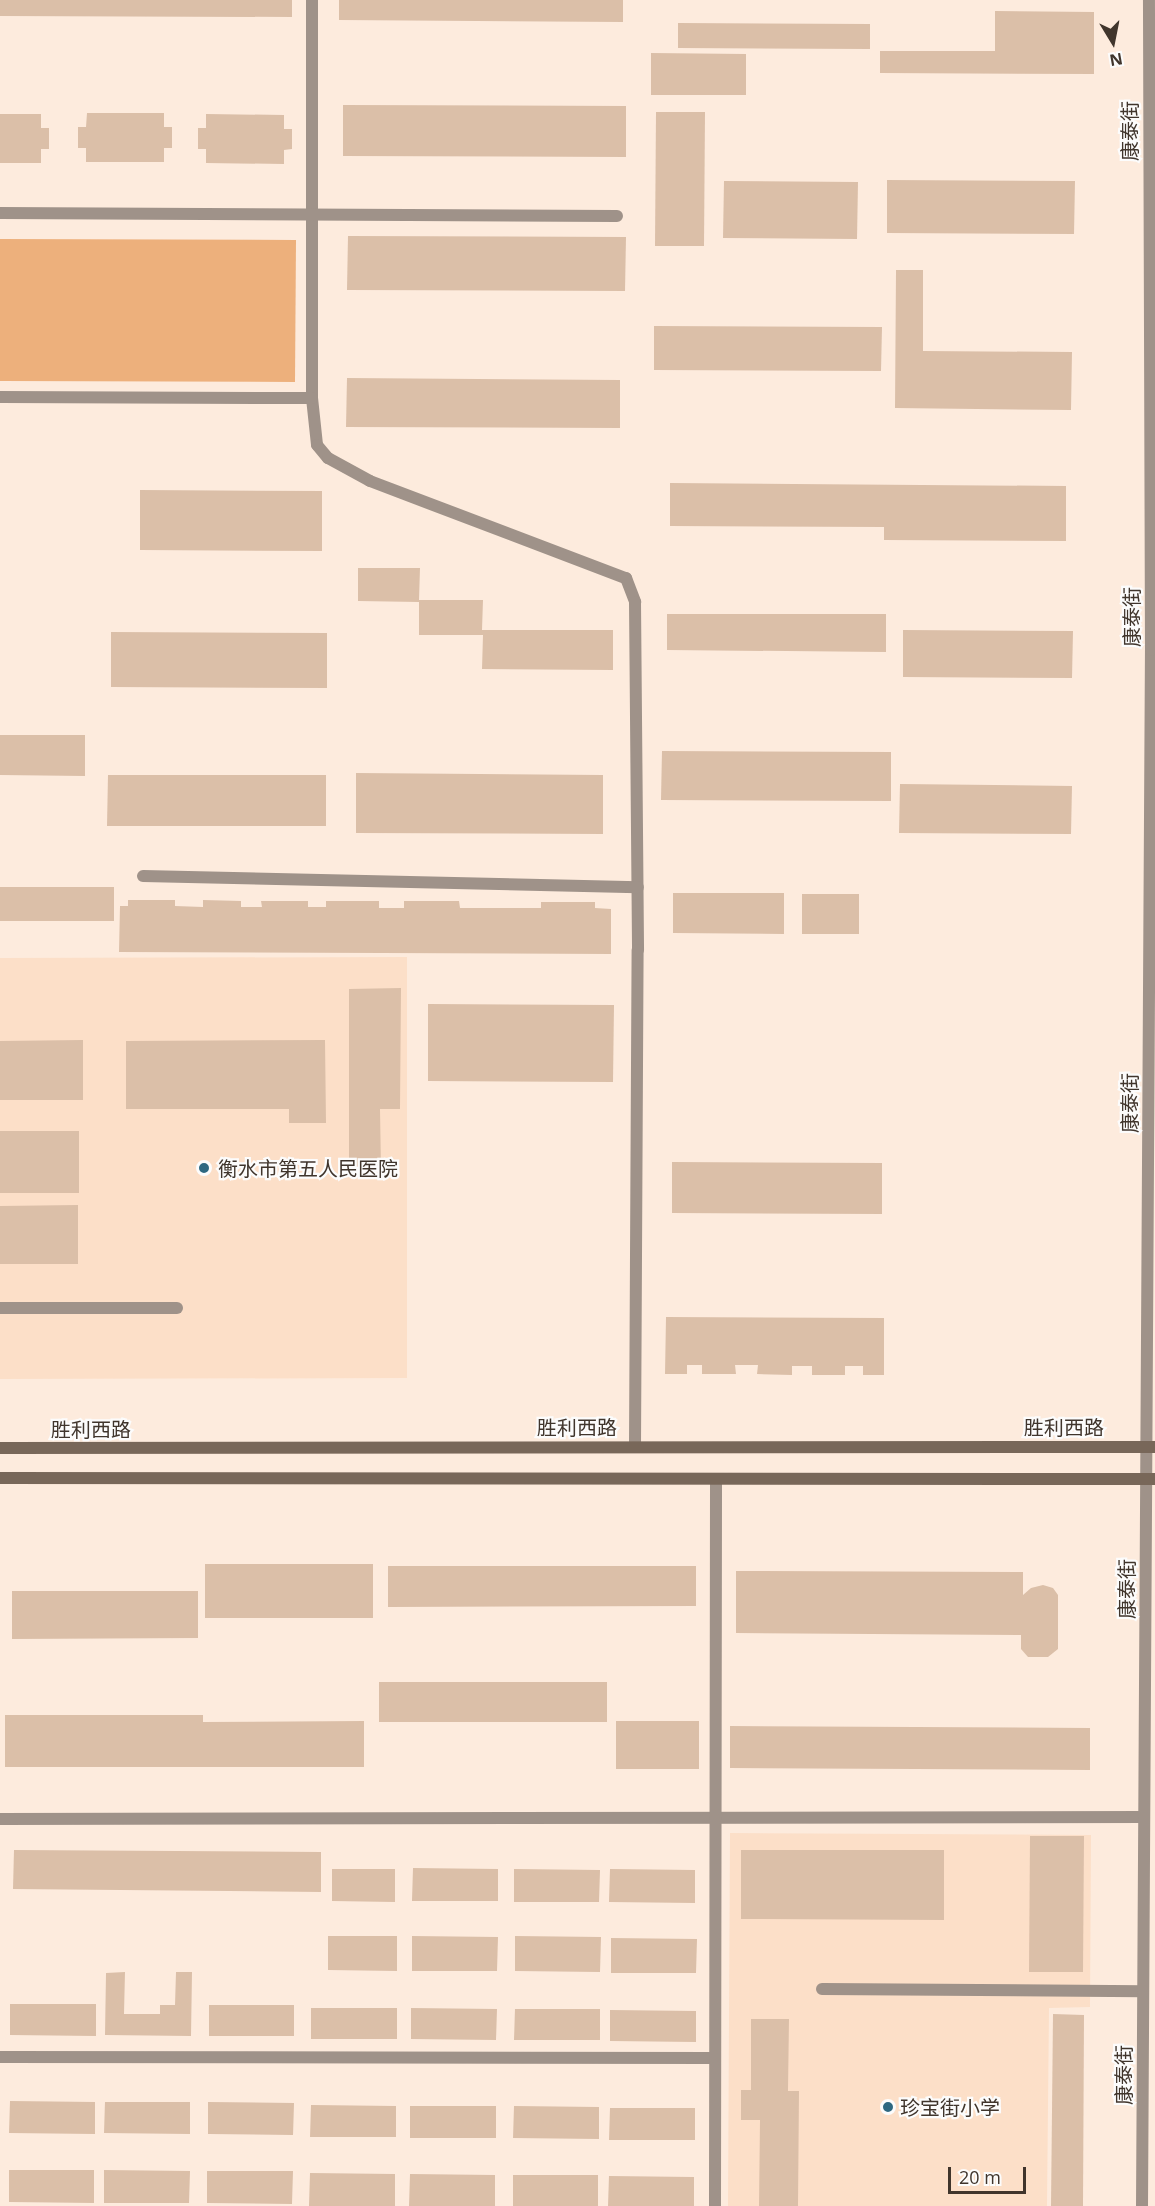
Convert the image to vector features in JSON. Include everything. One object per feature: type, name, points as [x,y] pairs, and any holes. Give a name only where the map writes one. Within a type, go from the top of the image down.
[{"type":"main road","name":"胜利西路","points":[[0,1448],[1150,1447]]},
{"type":"main road","points":[[0,1478],[1150,1479]]},
{"type":"street","points":[[312,0],[312,398],[317,445],[328,458],[370,481],[626,578],[635,602],[638,887],[635,1447]]},
{"type":"street","name":"康泰街","points":[[1142,2206],[1144,1818],[1150,1479],[1153,727],[1149,0]]},
{"type":"street","points":[[0,213],[617,216]]},
{"type":"street","points":[[0,397],[312,398]]},
{"type":"street","points":[[143,876],[638,887]]},
{"type":"street","points":[[0,1308],[177,1308]]},
{"type":"street","points":[[715,2206],[716,1479]]},
{"type":"street","points":[[0,1819],[1144,1818]]},
{"type":"street","points":[[822,1989],[1143,1991]]},
{"type":"street","points":[[0,2057],[715,2058]]},
{"type":"shaded area","points":[[0,239],[296,240],[295,382],[0,381]]},
{"type":"shaded area","name":"衡水市第五人民医院","points":[[407,957],[407,1378],[0,1379],[0,958]]},
{"type":"shaded area","name":"珍宝街小学","points":[[730,1833],[1091,1835],[1090,2007],[1049,2008],[1047,2206],[728,2206]]},
{"type":"building","points":[[0,0],[292,0],[292,17],[0,16]]},
{"type":"building","points":[[339,0],[623,0],[623,22],[339,20]]},
{"type":"building","points":[[995,11],[1094,12],[1094,74],[880,73],[880,51],[995,51]]},
{"type":"building","points":[[678,23],[870,24],[870,49],[678,48]]},
{"type":"building","points":[[651,53],[746,54],[746,95],[651,95]]},
{"type":"building","points":[[343,105],[626,106],[626,157],[343,156]]},
{"type":"building","points":[[656,112],[705,112],[704,246],[655,246]]},
{"type":"building","points":[[87,113],[164,113],[164,127],[172,127],[172,148],[164,148],[164,162],[86,162],[86,148],[78,148],[78,127],[86,127]]},
{"type":"building","points":[[0,114],[41,114],[41,128],[49,128],[49,149],[41,149],[41,163],[0,163]]},
{"type":"building","points":[[206,114],[284,115],[284,129],[292,129],[292,149],[284,150],[284,164],[206,163],[206,149],[198,149],[198,128],[206,128]]},
{"type":"building","points":[[887,180],[1075,181],[1074,234],[887,233]]},
{"type":"building","points":[[724,181],[858,182],[857,239],[723,238]]},
{"type":"building","points":[[348,236],[626,237],[625,291],[347,290]]},
{"type":"building","points":[[896,270],[923,270],[923,351],[1072,352],[1071,410],[895,408]]},
{"type":"building","points":[[654,326],[882,327],[881,371],[654,370]]},
{"type":"building","points":[[347,378],[620,380],[620,428],[346,427]]},
{"type":"building","points":[[670,483],[1066,486],[1066,541],[884,540],[884,527],[670,526]]},
{"type":"building","points":[[140,490],[322,491],[322,551],[140,550]]},
{"type":"building","points":[[358,568],[420,568],[419,600],[483,600],[482,630],[613,630],[613,670],[482,669],[483,635],[419,635],[419,602],[358,601]]},
{"type":"building","points":[[667,614],[886,614],[886,652],[667,650]]},
{"type":"building","points":[[903,630],[1073,631],[1072,678],[903,677]]},
{"type":"building","points":[[111,632],[327,633],[327,688],[111,687]]},
{"type":"building","points":[[0,735],[85,735],[85,776],[0,775]]},
{"type":"building","points":[[662,751],[891,752],[891,801],[661,800]]},
{"type":"building","points":[[356,773],[603,775],[603,834],[356,833]]},
{"type":"building","points":[[108,775],[326,775],[326,826],[107,826]]},
{"type":"building","points":[[900,784],[1072,786],[1071,834],[899,833]]},
{"type":"building","points":[[0,887],[114,887],[114,921],[0,921]]},
{"type":"building","points":[[673,893],[784,893],[784,934],[673,933]]},
{"type":"building","points":[[802,894],[859,894],[859,934],[802,934]]},
{"type":"building","points":[[128,900],[175,900],[175,906],[203,907],[203,900],[241,901],[241,907],[262,907],[261,901],[308,901],[308,907],[326,907],[326,901],[379,901],[379,908],[404,908],[404,901],[459,901],[460,908],[541,908],[541,902],[595,902],[595,908],[611,909],[611,954],[119,952],[120,906],[128,906]]},
{"type":"building","points":[[401,988],[400,1109],[380,1109],[381,1170],[349,1170],[349,989]]},
{"type":"building","points":[[428,1004],[614,1005],[613,1082],[428,1081]]},
{"type":"building","points":[[83,1040],[83,1100],[0,1100],[0,1041]]},
{"type":"building","points":[[325,1040],[326,1123],[289,1123],[289,1109],[126,1109],[126,1041]]},
{"type":"building","points":[[0,1131],[79,1131],[79,1193],[0,1193]]},
{"type":"building","points":[[672,1162],[882,1163],[882,1214],[672,1213]]},
{"type":"building","points":[[78,1205],[78,1264],[0,1264],[0,1206]]},
{"type":"building","points":[[666,1317],[884,1318],[884,1375],[863,1375],[863,1366],[845,1366],[845,1375],[812,1375],[812,1366],[792,1366],[792,1375],[757,1374],[758,1365],[735,1365],[736,1374],[702,1374],[702,1365],[687,1365],[687,1374],[665,1374]]},
{"type":"building","points":[[205,1564],[373,1564],[373,1618],[205,1618]]},
{"type":"building","points":[[388,1566],[696,1566],[696,1606],[388,1607]]},
{"type":"building","points":[[736,1571],[1023,1572],[1023,1595],[1031,1588],[1043,1585],[1053,1588],[1058,1595],[1058,1649],[1048,1657],[1028,1657],[1021,1649],[1021,1635],[736,1633]]},
{"type":"building","points":[[12,1591],[198,1591],[198,1638],[12,1639]]},
{"type":"building","points":[[379,1682],[607,1682],[607,1722],[379,1722]]},
{"type":"building","points":[[5,1715],[203,1715],[203,1722],[364,1721],[364,1767],[5,1767]]},
{"type":"building","points":[[616,1721],[699,1721],[699,1769],[616,1769]]},
{"type":"building","points":[[730,1726],[1090,1728],[1090,1770],[730,1768]]},
{"type":"building","points":[[1030,1836],[1084,1836],[1083,1972],[1029,1972]]},
{"type":"building","points":[[14,1850],[321,1852],[321,1892],[13,1889]]},
{"type":"building","points":[[741,1850],[944,1850],[944,1920],[741,1919]]},
{"type":"building","points":[[413,1868],[498,1869],[498,1901],[412,1901]]},
{"type":"building","points":[[332,1869],[395,1869],[395,1902],[332,1901]]},
{"type":"building","points":[[514,1869],[600,1870],[599,1902],[514,1902]]},
{"type":"building","points":[[610,1869],[695,1870],[695,1903],[609,1902]]},
{"type":"building","points":[[328,1936],[397,1936],[397,1971],[328,1970]]},
{"type":"building","points":[[412,1936],[498,1937],[497,1971],[412,1971]]},
{"type":"building","points":[[515,1936],[601,1937],[600,1972],[515,1971]]},
{"type":"building","points":[[611,1938],[697,1939],[696,1973],[611,1973]]},
{"type":"building","points":[[125,1972],[124,2014],[160,2014],[160,2005],[175,2005],[176,1972],[192,1972],[191,2036],[105,2035],[106,1973]]},
{"type":"building","points":[[10,2004],[96,2004],[96,2036],[10,2035]]},
{"type":"building","points":[[209,2005],[294,2005],[294,2036],[209,2036]]},
{"type":"building","points":[[311,2008],[397,2008],[397,2039],[311,2039]]},
{"type":"building","points":[[411,2008],[497,2009],[496,2040],[411,2039]]},
{"type":"building","points":[[515,2009],[600,2009],[600,2040],[514,2040]]},
{"type":"building","points":[[610,2010],[696,2011],[696,2042],[610,2041]]},
{"type":"building","points":[[1053,2014],[1084,2015],[1083,2206],[1051,2206]]},
{"type":"building","points":[[751,2019],[789,2019],[788,2091],[799,2091],[798,2206],[759,2206],[760,2120],[741,2120],[741,2090],[751,2090]]},
{"type":"building","points":[[10,2101],[95,2102],[95,2134],[9,2133]]},
{"type":"building","points":[[105,2102],[190,2102],[190,2134],[104,2133]]},
{"type":"building","points":[[208,2102],[294,2103],[293,2135],[208,2134]]},
{"type":"building","points":[[311,2105],[396,2106],[396,2137],[310,2137]]},
{"type":"building","points":[[410,2106],[496,2106],[496,2138],[410,2138]]},
{"type":"building","points":[[514,2106],[599,2107],[599,2139],[513,2138]]},
{"type":"building","points":[[610,2108],[695,2108],[695,2140],[609,2140]]},
{"type":"building","points":[[9,2170],[94,2170],[94,2203],[9,2202]]},
{"type":"building","points":[[104,2170],[190,2171],[189,2203],[104,2203]]},
{"type":"building","points":[[207,2171],[293,2171],[292,2204],[207,2203]]},
{"type":"building","points":[[310,2173],[395,2174],[395,2206],[309,2206]]},
{"type":"building","points":[[410,2174],[495,2175],[495,2206],[409,2206]]},
{"type":"building","points":[[513,2175],[598,2175],[598,2206],[513,2206]]},
{"type":"building","points":[[609,2176],[694,2177],[694,2206],[608,2206]]},
{"type":"place","name":"衡水市第五人民医院","points":[[204,1168]]},
{"type":"place","name":"珍宝街小学","points":[[888,2107]]}]
